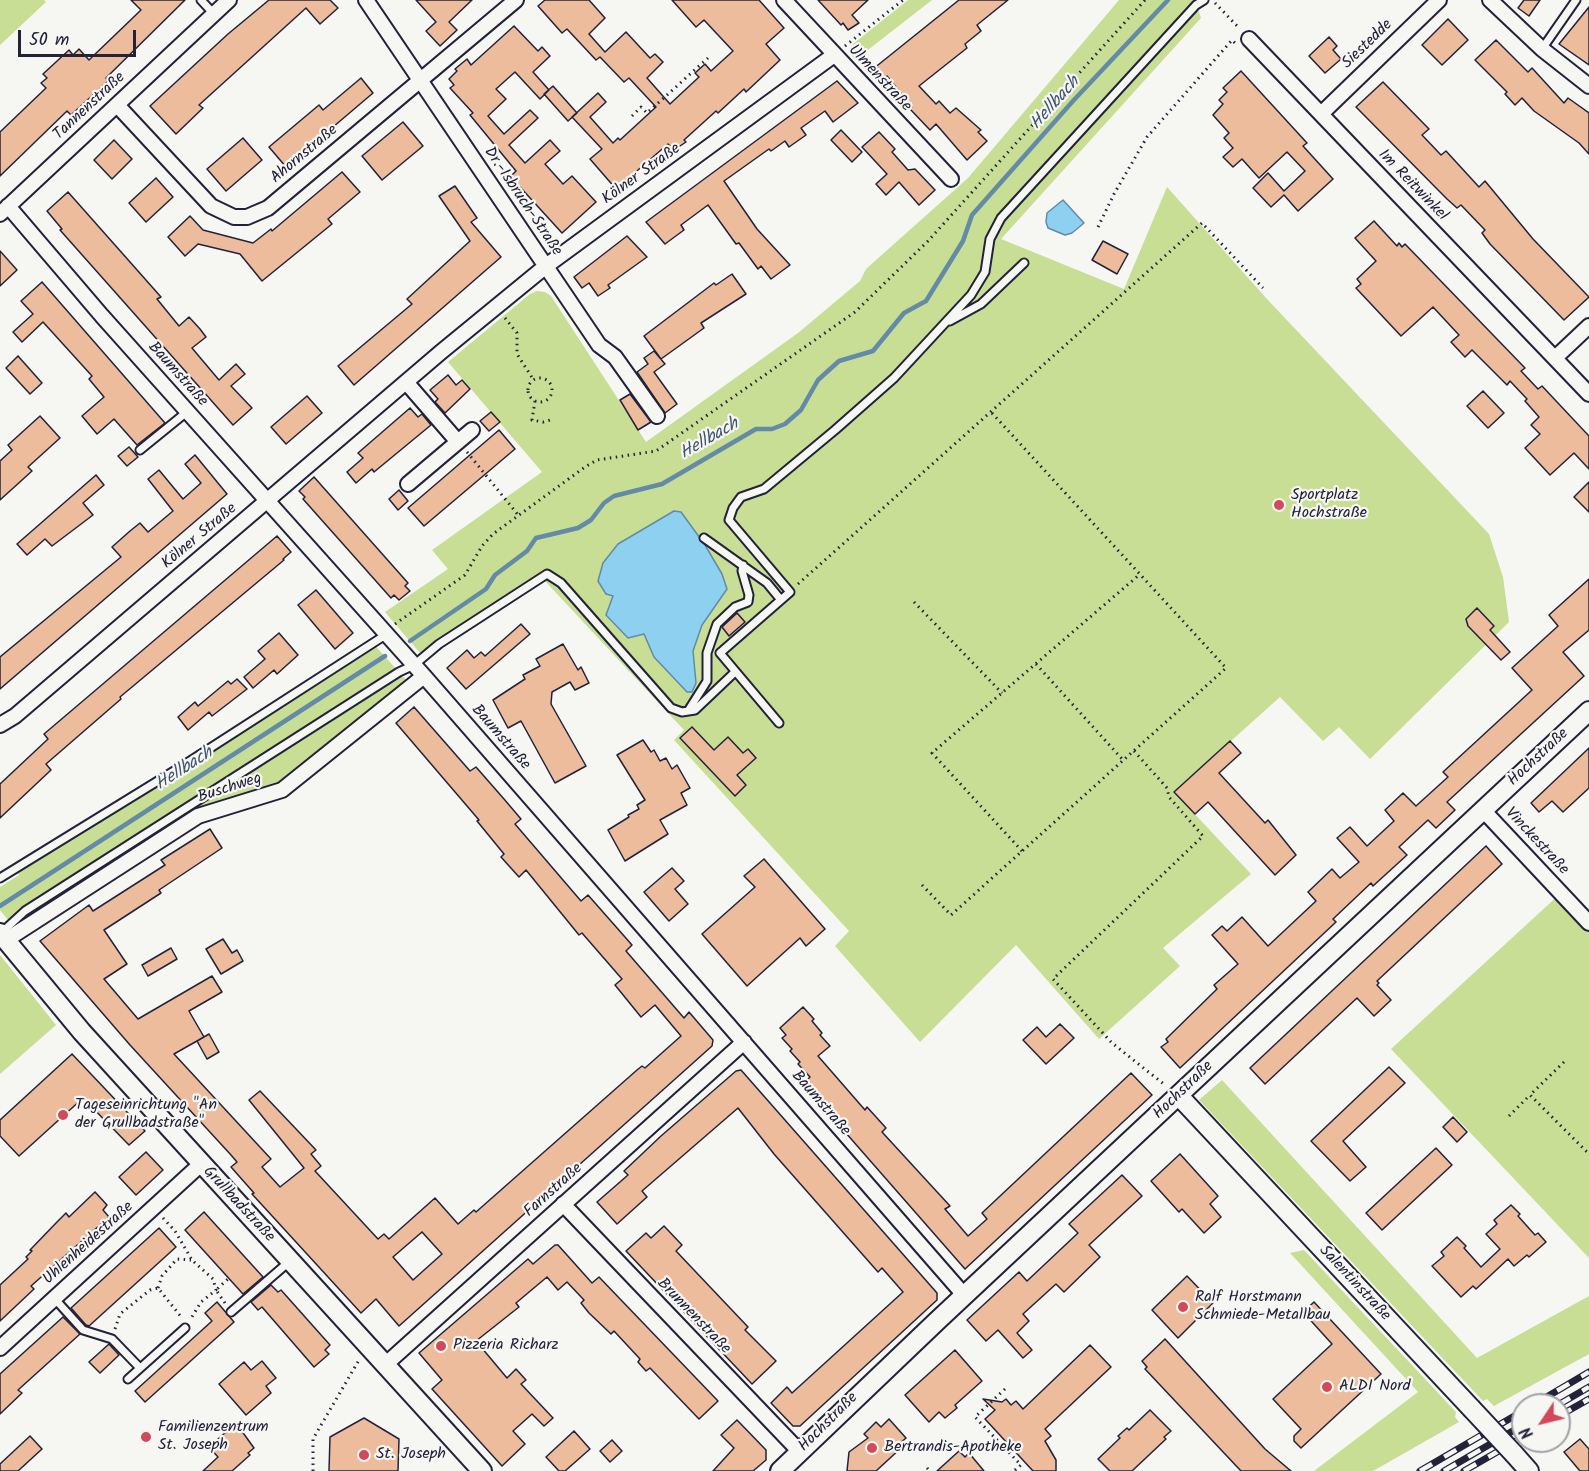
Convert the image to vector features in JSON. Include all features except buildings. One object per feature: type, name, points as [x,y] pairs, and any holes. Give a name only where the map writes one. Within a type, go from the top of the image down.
[{"type":"street","name":"Tannenstraße","points":[[4,210],[229,0]]},
{"type":"street","name":"Dr.-Isbruch-Straße","points":[[366,0],[599,345],[615,357],[657,416]]},
{"type":"street","name":"Ahornstraße","points":[[117,105],[211,206],[234,217],[247,217],[268,208],[420,80],[443,64],[516,0]]},
{"type":"street","name":"Ulmenstraße","points":[[784,0],[951,179]]},
{"type":"street","name":"Siestedde","points":[[1321,114],[1439,0]]},
{"type":"street","points":[[1490,0],[1542,49],[1589,86]]},
{"type":"street","name":"Im Reitwinkel","points":[[1253,43],[1589,394]]},
{"type":"street","name":"Kölner Straße","points":[[0,725],[15,716],[406,382],[546,266],[834,55]]},
{"type":"street","name":"Baumstraße","points":[[4,210],[188,411],[419,671],[964,1295]]},
{"type":"street","points":[[1555,358],[1589,326]]},
{"type":"street","points":[[406,382],[458,442]]},
{"type":"street","points":[[408,484],[472,430]]},
{"type":"street","name":"Buschweg","points":[[2,935],[198,816],[282,790],[419,671]]},
{"type":"street","name":"Hochstraße","points":[[780,1471],[964,1295],[1589,711]]},
{"type":"street","name":"Kölner Straße","points":[[0,735],[15,716]]},
{"type":"street","name":"Vinckestraße","points":[[1483,810],[1589,923]]},
{"type":"street","name":"Grullbadstraße","points":[[2,935],[82,1032],[482,1471]]},
{"type":"street","name":"Farnstraße","points":[[386,1364],[744,1042]]},
{"type":"street","name":"Salentinstraße","points":[[1179,1096],[1529,1471]]},
{"type":"street","name":"Uhlenheidestraße","points":[[0,1348],[201,1164]]},
{"type":"street","name":"Brunnenstraße","points":[[563,1204],[800,1452]]},
{"type":"lane","points":[[201,0],[214,14]]},
{"type":"lane","points":[[779,723],[720,653],[790,592],[729,520],[733,508],[741,497],[765,489],[894,378],[971,295],[986,272],[990,239],[1001,218],[1188,14],[1204,0]]},
{"type":"lane","points":[[1542,49],[1576,0]]},
{"type":"lane","points":[[945,323],[981,304],[1024,263]]},
{"type":"lane","points":[[140,450],[188,411]]},
{"type":"lane","points":[[704,537],[767,583],[781,600]]},
{"type":"lane","points":[[687,711],[707,681],[707,653],[717,624],[735,608],[748,602],[749,596],[742,572],[743,565]]},
{"type":"lane","points":[[2,935],[25,911],[399,672],[419,671],[439,644],[547,574],[561,583],[671,708],[682,712],[695,710],[735,672]]},
{"type":"lane","points":[[0,878],[177,770],[385,633]]},
{"type":"lane","points":[[231,1312],[290,1261]]},
{"type":"lane","points":[[54,1298],[83,1330],[112,1339],[140,1368]]},
{"type":"lane","points":[[128,1379],[185,1328]]},
{"type":"path","points":[[834,55],[903,0]]},
{"type":"path","points":[[385,633],[465,576],[487,540],[597,460],[656,451],[855,312],[928,241],[1144,0]]},
{"type":"path","points":[[1098,227],[1147,137],[1186,89],[1232,40],[1247,56],[1253,43],[1212,0]]},
{"type":"path","points":[[632,116],[641,107],[647,113],[708,58]]},
{"type":"path","points":[[790,592],[1202,223],[1263,288]]},
{"type":"path","points":[[496,308],[517,333],[517,354],[533,379]]},
{"type":"path","points":[[543,378],[552,388],[545,401],[535,401],[530,398],[527,388],[533,379],[543,378]]},
{"type":"path","points":[[535,401],[532,420],[543,423],[554,419]]},
{"type":"path","points":[[922,885],[951,915],[1226,668],[992,412]]},
{"type":"path","points":[[458,442],[519,516]]},
{"type":"path","points":[[1022,851],[932,753],[1139,575]]},
{"type":"path","points":[[914,602],[1002,693]]},
{"type":"path","points":[[1036,664],[1123,760]]},
{"type":"path","points":[[1134,751],[1167,788],[1169,797],[1203,836],[1053,979],[1112,1043],[1179,1096]]},
{"type":"path","points":[[1509,1116],[1564,1062]]},
{"type":"path","points":[[1530,1095],[1589,1154]]},
{"type":"path","points":[[153,1208],[175,1231],[192,1260],[213,1279],[216,1290],[231,1312]]},
{"type":"path","points":[[158,1288],[162,1276],[177,1259],[192,1260]]},
{"type":"path","points":[[158,1288],[178,1315],[190,1321],[201,1302],[229,1278]]},
{"type":"path","points":[[112,1339],[120,1314],[150,1290],[158,1288]]},
{"type":"path","points":[[313,1471],[313,1439],[356,1362],[371,1349]]},
{"type":"path","points":[[1005,1389],[975,1417],[1021,1465],[1014,1471]]},
{"type":"green space","points":[[0,0],[44,0],[46,2],[0,45]]},
{"type":"green space","points":[[908,0],[932,0],[855,60],[850,53],[853,44]]},
{"type":"green space","points":[[1119,0],[1195,0],[1201,18],[1001,239],[1124,289],[1167,187],[1266,298],[1489,534],[1503,577],[1509,622],[1370,759],[1339,727],[1323,741],[1280,697],[1174,792],[1251,874],[1163,948],[1180,966],[1099,1039],[1016,945],[920,1042],[835,946],[849,931],[674,740],[684,730],[545,581],[442,648],[436,641],[421,654],[385,612],[448,569],[432,550],[542,472],[448,362],[530,294],[537,291],[545,292],[551,296],[646,442],[798,333],[860,281],[866,269],[968,178]]},
{"type":"green space","points":[[371,641],[406,680],[276,784],[196,809],[33,914],[22,910],[8,920],[0,910],[0,887],[19,875],[14,866]]},
{"type":"green space","points":[[1561,893],[1589,923],[1589,1258],[1391,1049]]},
{"type":"green space","points":[[0,955],[56,1025],[0,1074]]},
{"type":"green space","points":[[1222,1080],[1477,1358],[1589,1296],[1589,1354],[1518,1393],[1511,1393],[1511,1397],[1494,1406],[1487,1399],[1483,1401],[1199,1100]]},
{"type":"green space","points":[[1304,1250],[1456,1412],[1455,1417],[1459,1422],[1373,1471],[1314,1471],[1418,1392],[1290,1253]]},
{"type":"water","points":[[1063,200],[1084,223],[1072,233],[1065,235],[1048,228],[1046,222],[1047,213]]},
{"type":"water","points":[[674,511],[681,512],[705,545],[722,574],[727,589],[702,625],[693,651],[696,683],[692,692],[687,692],[654,657],[644,634],[628,638],[606,615],[613,596],[606,594],[598,581],[603,563],[618,544]]},
{"type":"waterway","name":"Hellbach","points":[[410,641],[486,589],[495,575],[527,551],[536,538],[578,528],[591,520],[604,503],[614,496],[662,484],[756,429],[772,429],[785,424],[801,410],[818,380],[839,361],[873,351],[904,313],[926,301],[963,241],[972,215],[1073,101],[1168,0]]},
{"type":"waterway","name":"Hellbach","points":[[0,906],[385,656]]},
{"type":"railway","points":[[1553,1393],[1589,1372]]},
{"type":"railway","points":[[1571,1397],[1589,1387]]},
{"type":"railway","points":[[1571,1409],[1589,1399]]},
{"type":"railway","points":[[1420,1471],[1511,1418]]},
{"type":"railway","points":[[1444,1471],[1511,1432]]},
{"type":"railway","points":[[1464,1471],[1511,1444]]},
{"type":"place","name":"Sportplatz Hochstraße","points":[[1279,505]]},
{"type":"place","name":"Tageseinrichtung \"An der Grullbadstraße\"","points":[[63,1115]]},
{"type":"place","name":"Ralf Horstmann Schmiede-Metallbau","points":[[1183,1307]]},
{"type":"place","name":"Pizzeria Richarz","points":[[441,1346]]},
{"type":"place","name":"ALDI Nord","points":[[1327,1387]]},
{"type":"place","name":"Familienzentrum St. Joseph","points":[[146,1437]]},
{"type":"place","name":"Bertrandis-Apotheke","points":[[872,1448]]},
{"type":"place","name":"St. Joseph","points":[[364,1455]]}]
